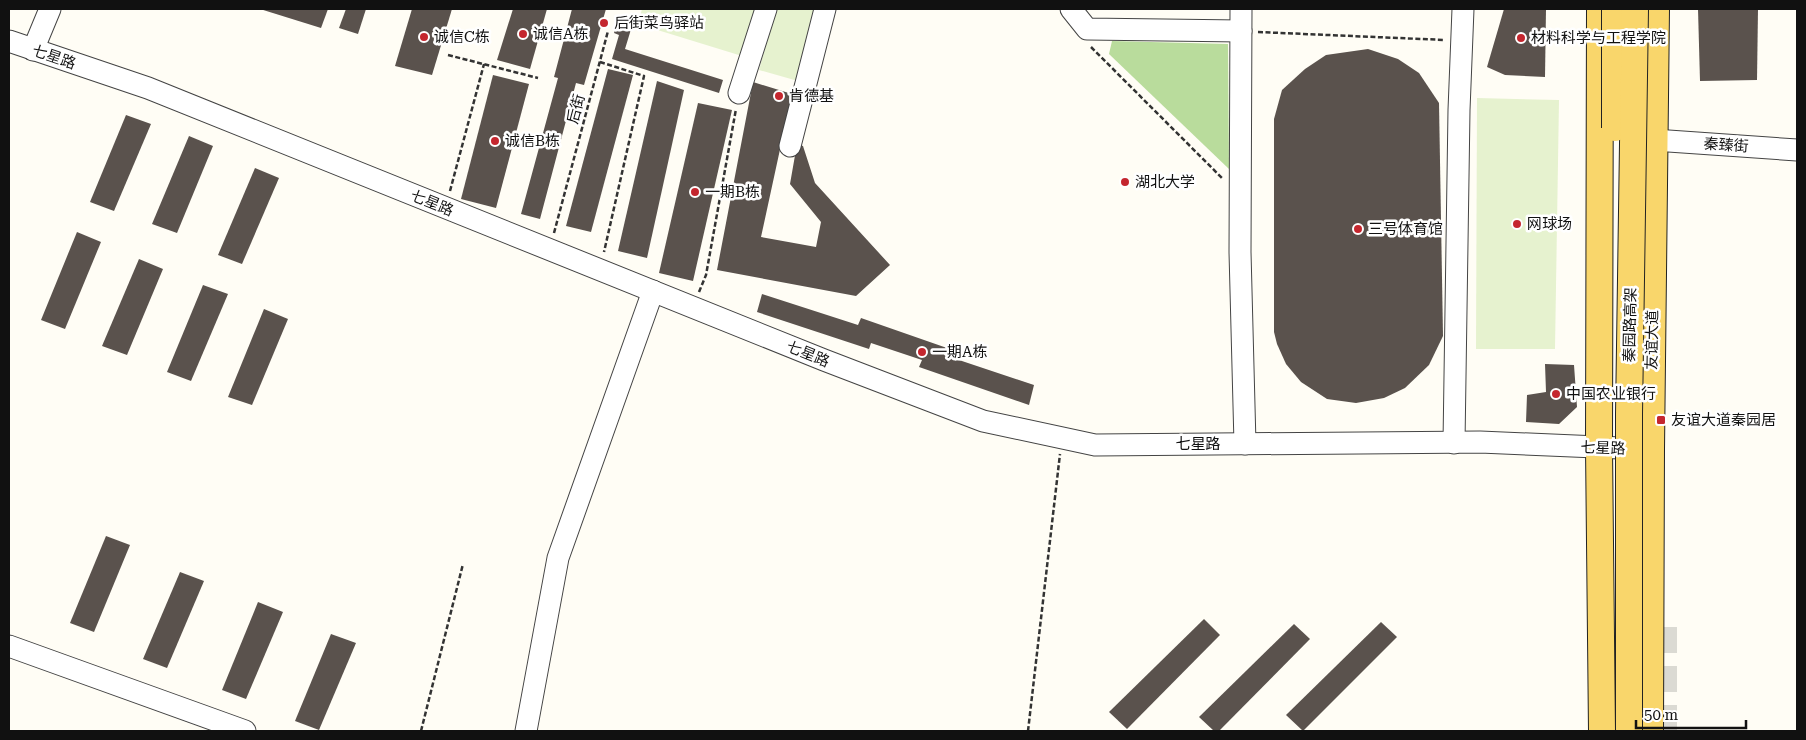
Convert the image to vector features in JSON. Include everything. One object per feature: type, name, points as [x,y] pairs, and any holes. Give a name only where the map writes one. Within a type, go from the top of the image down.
[{"type":"main road","points":[[1600,9],[1602,731]]},
{"type":"main road","name":"秦园路高架","points":[[1614,731],[1615,9]]},
{"type":"main road","name":"秦园路高架","points":[[1629,731],[1629,414],[1635,9]]},
{"type":"main road","name":"友谊大道","points":[[1650,731],[1656,9]]},
{"type":"main road","points":[[1652,555],[1664,627]]},
{"type":"street","points":[[32,50],[50,9]]},
{"type":"street","points":[[740,93],[766,9]]},
{"type":"street","points":[[790,146],[825,9]]},
{"type":"street","points":[[1071,9],[1087,29],[1241,31]]},
{"type":"street","points":[[1241,9],[1240,252],[1245,444]]},
{"type":"street","points":[[1454,443],[1459,110],[1463,9]]},
{"type":"street","name":"七星路","points":[[9,41],[148,88],[691,307],[983,421],[1094,445],[1454,443],[1651,449]]},
{"type":"street","name":"秦臻街","points":[[1654,140],[1797,150]]},
{"type":"street","points":[[526,731],[558,558],[653,291]]},
{"type":"street","points":[[9,646],[245,731]]},
{"type":"path","points":[[1087,29],[1091,48],[1240,196]]},
{"type":"path","points":[[1241,31],[1462,40]]},
{"type":"path","name":"后街","points":[[549,250],[608,32]]},
{"type":"path","points":[[448,55],[538,78]]},
{"type":"path","points":[[600,62],[644,76],[600,270]]},
{"type":"path","points":[[445,208],[484,64]]},
{"type":"path","points":[[691,307],[706,275],[730,135],[740,93]]},
{"type":"path","points":[[1028,731],[1062,438]]},
{"type":"path","points":[[421,731],[463,564]]},
{"type":"green space","points":[[642,9],[756,9],[742,56],[638,24]]},
{"type":"green space","points":[[776,9],[818,9],[798,81],[759,70]]},
{"type":"green space","points":[[1112,41],[1228,44],[1229,169],[1109,54]]},
{"type":"green space","name":"网球场","points":[[1477,98],[1559,100],[1555,349],[1476,349]]},
{"type":"building","points":[[260,9],[328,9],[321,28]]},
{"type":"building","points":[[346,9],[366,9],[358,34],[339,28]]},
{"type":"building","name":"诚信C栋","points":[[412,9],[452,9],[432,75],[395,66]]},
{"type":"building","name":"诚信A栋","points":[[513,9],[547,9],[530,69],[497,60]]},
{"type":"building","points":[[572,9],[606,9],[584,85],[576,83],[540,219],[521,214],[558,78],[554,77]]},
{"type":"building","name":"材料科学与工程学院","points":[[1504,9],[1546,9],[1545,77],[1505,75],[1487,67]]},
{"type":"building","points":[[1698,9],[1758,9],[1757,80],[1700,81]]},
{"type":"building","points":[[618,21],[632,26],[625,49],[723,80],[719,93],[612,59],[619,35],[614,33]]},
{"type":"building","name":"三号体育馆","points":[[1368,49],[1398,59],[1419,73],[1439,103],[1443,336],[1429,365],[1405,388],[1384,398],[1356,403],[1327,399],[1301,382],[1286,364],[1277,344],[1274,332],[1274,119],[1282,90],[1305,69],[1326,55]]},
{"type":"building","points":[[608,69],[633,75],[591,232],[566,226]]},
{"type":"building","name":"诚信B栋","points":[[493,75],[529,84],[496,208],[461,199]]},
{"type":"building","points":[[657,81],[684,90],[647,258],[618,251]]},
{"type":"building","points":[[753,82],[792,94],[761,237],[816,247],[821,222],[790,184],[797,144],[803,146],[815,183],[890,265],[856,296],[717,270]]},
{"type":"building","name":"一期B栋","points":[[698,103],[732,110],[693,281],[659,273]]},
{"type":"building","points":[[126,115],[151,124],[114,211],[90,202]]},
{"type":"building","points":[[189,136],[213,146],[177,233],[152,224]]},
{"type":"building","points":[[255,168],[279,178],[242,264],[218,255]]},
{"type":"building","points":[[77,232],[101,242],[65,329],[41,320]]},
{"type":"building","points":[[139,259],[163,269],[127,355],[102,346]]},
{"type":"building","points":[[203,285],[228,294],[191,381],[167,372]]},
{"type":"building","name":"一期A栋","points":[[762,294],[858,325],[861,318],[947,348],[944,355],[1034,385],[1029,405],[919,367],[922,360],[871,343],[869,349],[757,312]]},
{"type":"building","points":[[264,309],[288,319],[252,405],[228,397]]},
{"type":"building","name":"中国农业银行","points":[[1545,364],[1574,365],[1577,407],[1559,424],[1526,422],[1527,395],[1546,392]]},
{"type":"building","points":[[106,536],[130,545],[94,632],[70,623]]},
{"type":"building","points":[[180,572],[204,581],[167,668],[143,659]]},
{"type":"building","points":[[258,602],[283,612],[246,699],[222,690]]},
{"type":"building","points":[[1204,619],[1220,635],[1127,729],[1109,712]]},
{"type":"building","points":[[1381,622],[1397,637],[1303,731],[1286,715]]},
{"type":"building","points":[[1294,624],[1310,639],[1219,731],[1214,731],[1199,717]]},
{"type":"building","points":[[331,634],[356,643],[319,730],[295,721]]},
{"type":"tunnel","points":[[1664,627],[1664,731]]},
{"type":"place","name":"后街菜鸟驿站","points":[[604,23]]},
{"type":"place","name":"诚信A栋","points":[[523,34]]},
{"type":"place","name":"诚信C栋","points":[[424,37]]},
{"type":"place","name":"材料科学与工程学院","points":[[1521,38]]},
{"type":"place","name":"肯德基","points":[[779,96]]},
{"type":"place","name":"诚信B栋","points":[[495,141]]},
{"type":"place","name":"湖北大学","points":[[1125,182]]},
{"type":"place","name":"一期B栋","points":[[695,192]]},
{"type":"place","name":"网球场","points":[[1517,224]]},
{"type":"place","name":"三号体育馆","points":[[1358,229]]},
{"type":"place","name":"一期A栋","points":[[922,352]]},
{"type":"place","name":"中国农业银行","points":[[1556,394]]},
{"type":"place","name":"友谊大道秦园居","points":[[1661,420]]}]
